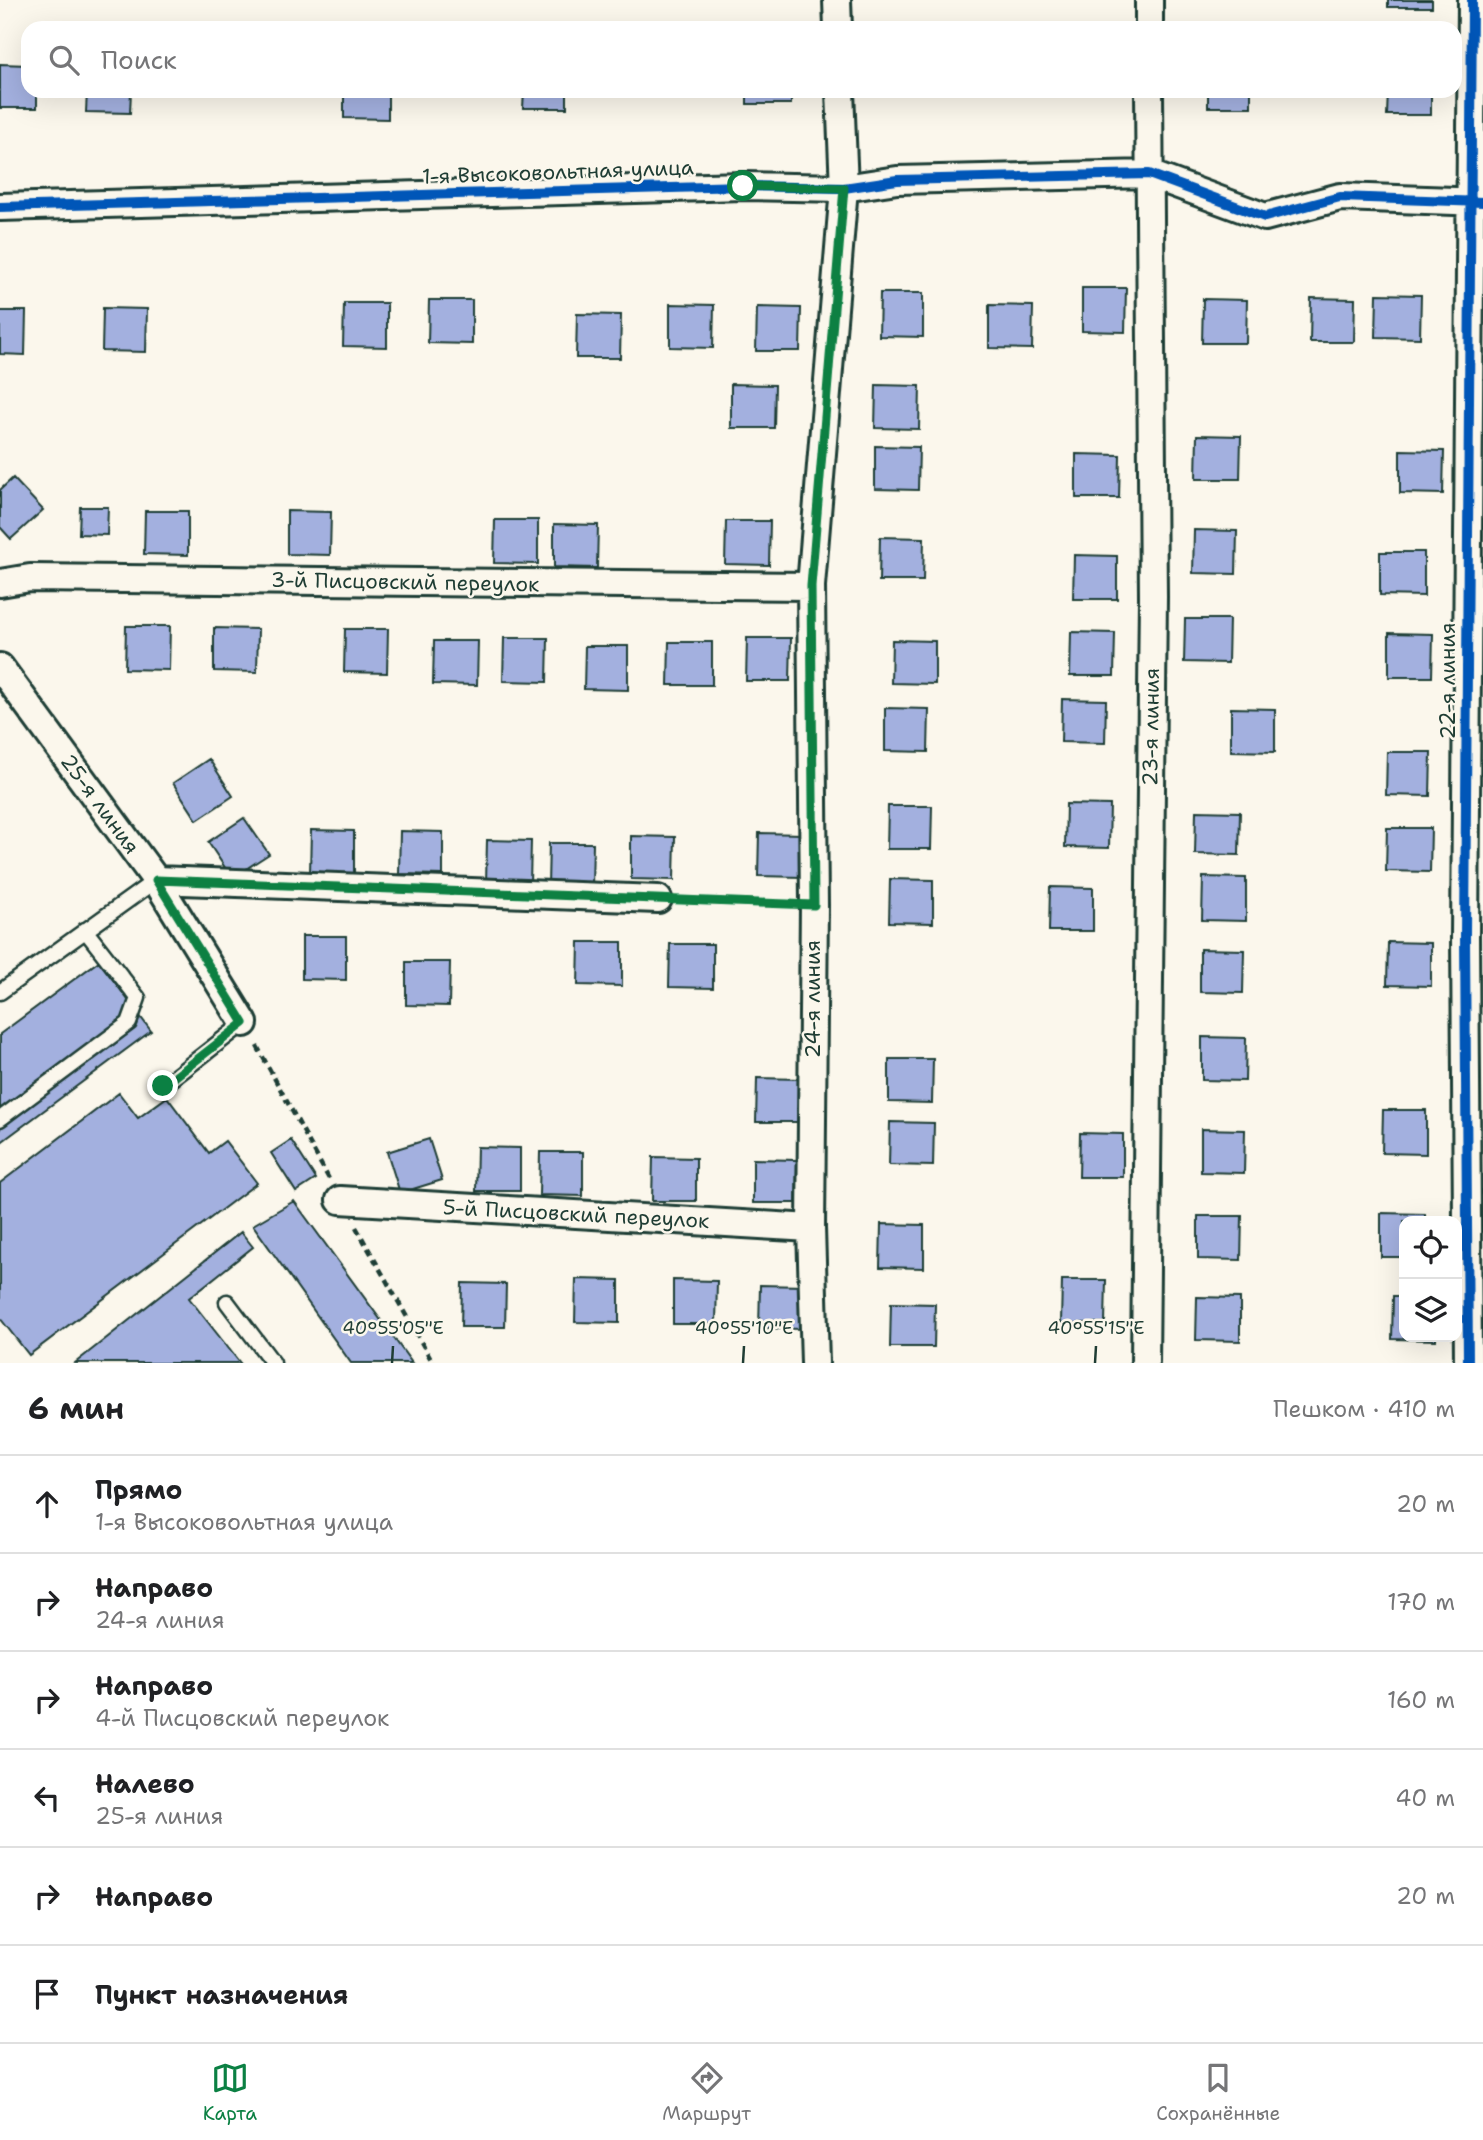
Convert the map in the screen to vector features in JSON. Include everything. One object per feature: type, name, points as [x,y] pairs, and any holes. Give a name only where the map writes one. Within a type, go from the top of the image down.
[{"type":"street","points":[[837,0],[838,21]]},
{"type":"street","points":[[1149,0],[1149,21]]},
{"type":"street","name":"22-я линия","points":[[1468,1363],[1465,937],[1477,202],[1472,0]]},
{"type":"street","name":"24-я линия","points":[[815,1363],[811,1228],[814,905],[811,586],[844,188],[840,98]]},
{"type":"street","name":"23-я линия","points":[[1145,1363],[1153,597],[1149,98]]},
{"type":"street","name":"1-я Высоковольтная улица","points":[[0,207],[743,186],[844,188],[897,180],[1149,174],[1265,217],[1340,197],[1477,202]]},
{"type":"street","name":"3-й Писцовский переулок","points":[[0,583],[44,578],[811,586]]},
{"type":"street","name":"25-я линия","points":[[0,667],[156,880],[244,1023]]},
{"type":"street","points":[[156,880],[658,899]]},
{"type":"street","name":"5-й Писцовский переулок","points":[[340,1200],[811,1228]]},
{"type":"lane","points":[[0,992],[156,880]]},
{"type":"lane","points":[[0,1119],[129,1023],[138,998],[85,930]]},
{"type":"lane","points":[[163,1086],[244,1023]]},
{"type":"lane","points":[[227,1302],[273,1363]]},
{"type":"path","points":[[658,899],[814,905]]},
{"type":"path","points":[[244,1023],[340,1200]]},
{"type":"building","points":[[1388,0],[1432,0],[1432,7],[1388,7]]},
{"type":"building","points":[[0,64],[21,65],[21,98],[37,98],[37,108],[0,108]]},
{"type":"building","points":[[87,98],[131,98],[130,113],[86,112]]},
{"type":"building","points":[[344,98],[388,98],[388,119],[344,118]]},
{"type":"building","points":[[524,98],[567,98],[567,108],[523,108]]},
{"type":"building","points":[[747,98],[791,98],[791,104],[747,104]]},
{"type":"building","points":[[1208,98],[1251,98],[1251,107],[1208,107]]},
{"type":"building","points":[[1388,98],[1431,98],[1431,115],[1387,115]]},
{"type":"building","points":[[1082,288],[1126,288],[1125,332],[1082,331]]},
{"type":"building","points":[[880,293],[923,293],[923,337],[879,336]]},
{"type":"building","points":[[1377,294],[1421,295],[1420,338],[1376,337]]},
{"type":"building","points":[[1311,298],[1355,299],[1354,342],[1310,342]]},
{"type":"building","points":[[1203,299],[1247,300],[1246,343],[1202,343]]},
{"type":"building","points":[[429,300],[472,300],[472,344],[428,343]]},
{"type":"building","points":[[344,303],[387,303],[387,347],[343,346]]},
{"type":"building","points":[[670,304],[714,305],[713,348],[670,347]]},
{"type":"building","points":[[989,305],[1033,306],[1032,349],[989,348]]},
{"type":"building","points":[[757,307],[801,308],[800,351],[756,351]]},
{"type":"building","points":[[103,308],[147,309],[146,352],[102,351]]},
{"type":"building","points":[[0,311],[26,311],[25,355],[0,354]]},
{"type":"building","points":[[577,314],[621,315],[620,358],[576,358]]},
{"type":"building","points":[[731,384],[775,385],[774,428],[731,428]]},
{"type":"building","points":[[876,385],[920,386],[919,429],[875,428]]},
{"type":"building","points":[[1197,435],[1241,436],[1240,479],[1196,479]]},
{"type":"building","points":[[875,446],[919,447],[918,490],[875,489]]},
{"type":"building","points":[[1400,450],[1444,451],[1443,494],[1400,493]]},
{"type":"building","points":[[1076,454],[1120,455],[1119,498],[1076,498]]},
{"type":"building","points":[[13,478],[43,510],[11,539],[0,527],[0,490]]},
{"type":"building","points":[[80,507],[108,507],[107,535],[79,534]]},
{"type":"building","points":[[145,511],[188,511],[188,555],[144,554]]},
{"type":"building","points":[[287,511],[331,512],[330,555],[287,554]]},
{"type":"building","points":[[495,520],[538,520],[538,564],[494,563]]},
{"type":"building","points":[[726,521],[770,521],[769,565],[725,564]]},
{"type":"building","points":[[554,524],[598,525],[597,568],[554,567]]},
{"type":"building","points":[[1194,530],[1237,531],[1236,574],[1193,573]]},
{"type":"building","points":[[880,537],[924,538],[923,581],[879,581]]},
{"type":"building","points":[[1380,552],[1424,552],[1424,596],[1380,595]]},
{"type":"building","points":[[1074,555],[1117,556],[1117,599],[1073,599]]},
{"type":"building","points":[[1185,619],[1229,619],[1228,663],[1184,662]]},
{"type":"building","points":[[126,626],[170,626],[169,670],[125,669]]},
{"type":"building","points":[[214,628],[258,629],[257,672],[214,671]]},
{"type":"building","points":[[345,629],[388,629],[387,673],[344,672]]},
{"type":"building","points":[[1071,632],[1115,633],[1114,676],[1070,676]]},
{"type":"building","points":[[1389,633],[1433,634],[1432,677],[1389,677]]},
{"type":"building","points":[[504,638],[548,638],[547,682],[503,681]]},
{"type":"building","points":[[747,638],[791,638],[790,681],[746,681]]},
{"type":"building","points":[[892,640],[935,641],[935,684],[891,683]]},
{"type":"building","points":[[434,641],[478,641],[477,685],[433,684]]},
{"type":"building","points":[[669,642],[712,642],[712,685],[668,685]]},
{"type":"building","points":[[585,646],[628,646],[628,690],[584,689]]},
{"type":"building","points":[[1062,699],[1106,700],[1105,743],[1061,742]]},
{"type":"building","points":[[885,708],[929,709],[928,752],[885,751]]},
{"type":"building","points":[[1231,708],[1275,709],[1275,752],[1231,751]]},
{"type":"building","points":[[1387,752],[1431,752],[1430,796],[1386,795]]},
{"type":"building","points":[[209,759],[233,796],[197,820],[173,783]]},
{"type":"building","points":[[1066,804],[1110,805],[1109,848],[1065,847]]},
{"type":"building","points":[[888,806],[932,806],[931,849],[887,849]]},
{"type":"building","points":[[1196,811],[1240,812],[1239,855],[1195,854]]},
{"type":"building","points":[[244,818],[269,854],[232,878],[208,842]]},
{"type":"building","points":[[1387,828],[1431,828],[1430,872],[1386,871]]},
{"type":"building","points":[[311,830],[354,831],[354,874],[310,873]]},
{"type":"building","points":[[400,831],[443,832],[443,875],[399,874]]},
{"type":"building","points":[[759,833],[803,834],[802,877],[758,876]]},
{"type":"building","points":[[631,836],[675,837],[674,880],[631,879]]},
{"type":"building","points":[[487,840],[531,841],[530,884],[486,883]]},
{"type":"building","points":[[549,843],[593,843],[592,887],[548,886]]},
{"type":"building","points":[[1203,877],[1246,878],[1246,921],[1202,920]]},
{"type":"building","points":[[890,879],[933,880],[933,923],[889,922]]},
{"type":"building","points":[[1050,887],[1093,888],[1093,931],[1049,931]]},
{"type":"building","points":[[302,936],[346,936],[346,980],[302,979]]},
{"type":"building","points":[[579,942],[622,942],[622,986],[578,985]]},
{"type":"building","points":[[1388,942],[1431,943],[1431,986],[1387,985]]},
{"type":"building","points":[[670,944],[713,944],[713,988],[669,987]]},
{"type":"building","points":[[1200,949],[1244,950],[1243,993],[1200,992]]},
{"type":"building","points":[[99,961],[151,1031],[0,1143],[0,1034]]},
{"type":"building","points":[[406,962],[450,962],[449,1006],[406,1005]]},
{"type":"building","points":[[1202,1037],[1246,1038],[1245,1081],[1202,1080]]},
{"type":"building","points":[[889,1059],[933,1059],[932,1103],[889,1102]]},
{"type":"building","points":[[757,1078],[800,1079],[800,1122],[756,1122]]},
{"type":"building","points":[[119,1093],[138,1118],[167,1097],[209,1153],[225,1141],[257,1183],[29,1355],[0,1318],[0,1183]]},
{"type":"building","points":[[1383,1110],[1426,1110],[1426,1154],[1382,1153]]},
{"type":"building","points":[[890,1122],[934,1123],[933,1166],[889,1165]]},
{"type":"building","points":[[1201,1129],[1245,1130],[1244,1173],[1201,1172]]},
{"type":"building","points":[[1080,1133],[1123,1134],[1123,1177],[1079,1177]]},
{"type":"building","points":[[429,1139],[442,1180],[400,1193],[387,1152]]},
{"type":"building","points":[[291,1140],[316,1179],[296,1192],[271,1153]]},
{"type":"building","points":[[477,1147],[520,1148],[520,1191],[476,1191]]},
{"type":"building","points":[[540,1152],[583,1152],[583,1196],[539,1195]]},
{"type":"building","points":[[653,1157],[696,1158],[696,1201],[652,1201]]},
{"type":"building","points":[[753,1159],[797,1160],[796,1203],[753,1203]]},
{"type":"building","points":[[294,1201],[412,1363],[351,1363],[253,1225]]},
{"type":"building","points":[[1381,1213],[1425,1214],[1399,1216],[1399,1257],[1381,1257]]},
{"type":"building","points":[[1198,1216],[1242,1216],[1241,1260],[1198,1259]]},
{"type":"building","points":[[881,1224],[924,1225],[924,1268],[880,1267]]},
{"type":"building","points":[[241,1232],[253,1247],[189,1298],[240,1363],[75,1363]]},
{"type":"building","points":[[576,1279],[619,1280],[619,1323],[575,1322]]},
{"type":"building","points":[[673,1280],[717,1281],[716,1324],[673,1324]]},
{"type":"building","points":[[1062,1280],[1106,1280],[1105,1323],[1061,1323]]},
{"type":"building","points":[[462,1283],[506,1284],[505,1327],[461,1327]]},
{"type":"building","points":[[760,1285],[804,1286],[803,1329],[759,1328]]},
{"type":"building","points":[[1393,1296],[1399,1296],[1399,1339],[1392,1339]]},
{"type":"building","points":[[1197,1297],[1240,1298],[1240,1341],[1196,1340]]},
{"type":"building","points":[[891,1303],[935,1304],[934,1347],[890,1347]]},
{"type":"cycle path","points":[[1468,1363],[1465,937],[1472,0]]},
{"type":"cycle path","points":[[0,207],[743,186],[844,188],[897,180],[1149,174],[1265,217],[1340,197],[1483,202]]},
{"type":"route","points":[[163,1086],[244,1023],[156,880],[814,905],[811,586],[844,188],[743,186]]}]
